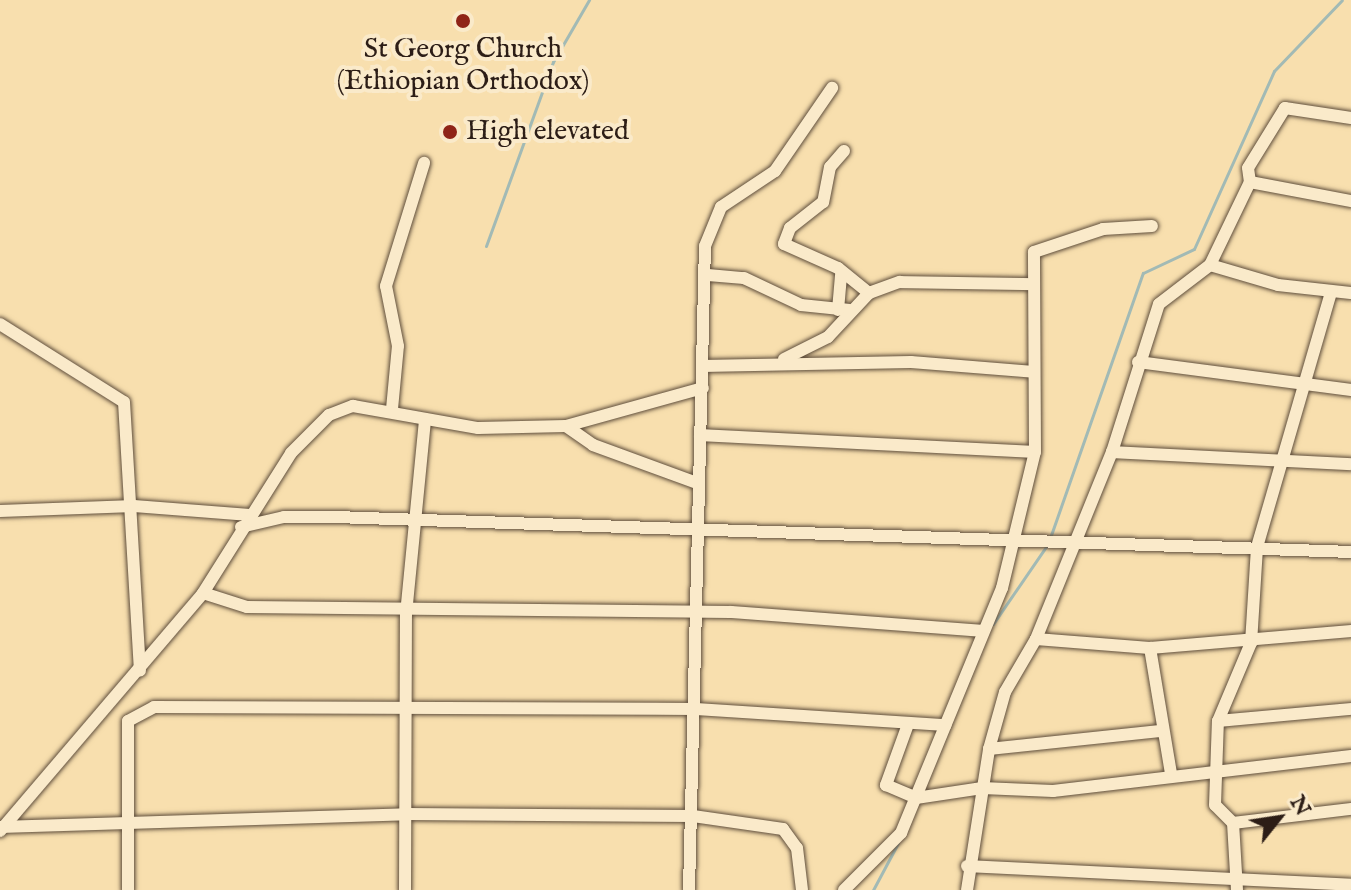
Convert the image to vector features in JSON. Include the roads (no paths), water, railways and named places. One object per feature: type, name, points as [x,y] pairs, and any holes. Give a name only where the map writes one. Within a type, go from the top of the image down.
[{"type":"street","points":[[689,890],[696,709],[695,528],[708,275],[705,246],[721,207],[775,171],[832,88]]},
{"type":"street","points":[[967,890],[967,866],[989,749],[1005,692],[1036,639],[1077,541],[1112,452],[1138,362],[1159,304],[1210,265],[1250,182],[1253,152],[1285,108],[1351,118]]},
{"type":"street","points":[[844,151],[830,167],[823,202],[790,228],[784,244],[869,293]]},
{"type":"street","points":[[392,409],[398,346],[386,286],[424,163]]},
{"type":"street","points":[[1250,182],[1351,201]]},
{"type":"street","points":[[844,890],[901,833],[981,631],[1002,588],[1009,541],[1035,452],[1034,252],[1042,244],[1152,226]]},
{"type":"street","points":[[1210,265],[1331,292],[1351,293]]},
{"type":"street","points":[[708,275],[744,278],[783,299],[844,310]]},
{"type":"street","points":[[841,275],[844,310]]},
{"type":"street","points":[[781,360],[828,337],[844,310],[869,293],[921,280],[1032,284]]},
{"type":"street","points":[[1237,885],[1233,823],[1215,805],[1211,772],[1218,721],[1251,643],[1257,547],[1331,292]]},
{"type":"street","points":[[0,324],[124,402],[134,506],[140,671]]},
{"type":"street","points":[[702,366],[781,360],[1034,372]]},
{"type":"street","points":[[1138,362],[1351,390]]},
{"type":"street","points":[[1,829],[110,709],[203,593],[241,527],[291,453],[329,415],[353,406],[392,409],[425,419],[478,428],[566,426],[703,388]]},
{"type":"street","points":[[405,890],[406,614],[412,520],[425,419]]},
{"type":"street","points":[[566,426],[669,478],[697,483]]},
{"type":"street","points":[[700,435],[1035,452]]},
{"type":"street","points":[[1112,452],[1351,464]]},
{"type":"street","points":[[0,511],[134,506],[250,515]]},
{"type":"street","points":[[241,527],[284,517],[695,528],[1351,552]]},
{"type":"street","points":[[203,593],[247,607],[406,614],[694,611],[981,631]]},
{"type":"street","points":[[1036,639],[1150,648],[1251,643],[1351,631]]},
{"type":"street","points":[[1150,648],[1160,731],[1171,774]]},
{"type":"street","points":[[128,721],[154,707],[696,709],[907,727],[945,725]]},
{"type":"street","points":[[110,709],[128,721]]},
{"type":"street","points":[[1218,721],[1351,709]]},
{"type":"street","points":[[128,721],[128,890]]},
{"type":"street","points":[[907,727],[886,785],[916,798],[982,788],[1053,791],[1171,774],[1351,756]]},
{"type":"street","points":[[989,749],[1160,731]]},
{"type":"street","points":[[1233,823],[1351,809]]},
{"type":"street","points":[[1,829],[129,829],[407,814],[693,816],[783,829],[797,848],[802,890]]},
{"type":"street","points":[[967,866],[1237,885],[1351,885]]},
{"type":"waterway","points":[[486,246],[553,62],[589,0]]},
{"type":"waterway","points":[[1050,538],[1143,273],[1194,249],[1274,71],[1342,0]]},
{"type":"waterway","points":[[993,624],[1047,545]]},
{"type":"waterway","points":[[873,890],[898,843]]},
{"type":"place","name":"St Georg Church (Ethiopian Orthodox)","points":[[463,21]]},
{"type":"place","name":"High elevated","points":[[450,132]]}]
